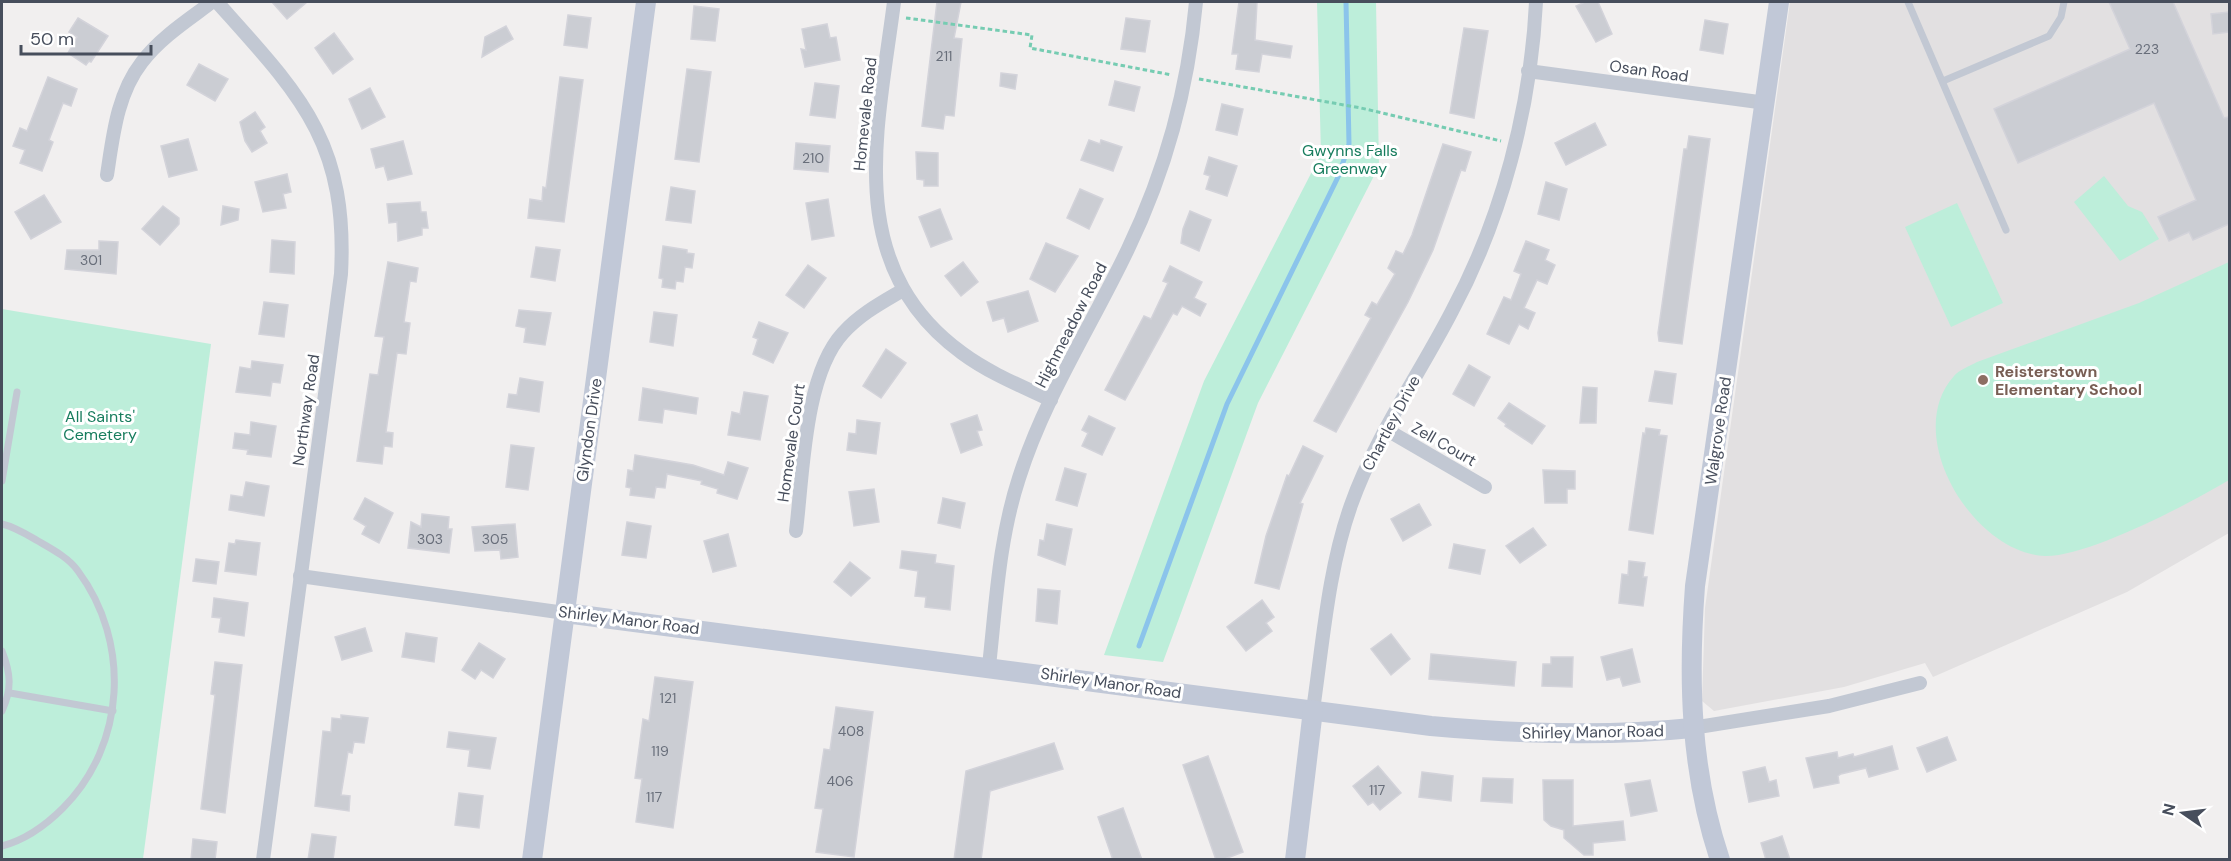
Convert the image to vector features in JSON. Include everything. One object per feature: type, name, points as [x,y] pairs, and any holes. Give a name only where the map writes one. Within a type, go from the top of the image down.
[{"type":"street","points":[[107,175],[116,118],[130,80],[142,62],[160,43],[212,2]]},
{"type":"street","name":"Northway Road","points":[[217,2],[286,80],[309,113],[322,140],[341,207],[341,274],[263,860]]},
{"type":"street","name":"Glyndon Drive","points":[[532,860],[646,2]]},
{"type":"street","name":"Homevale Road","points":[[894,2],[877,137],[875,194],[888,254],[903,290],[920,315],[964,354],[1000,376],[1051,400]]},
{"type":"street","name":"Highmeadow Road","points":[[989,666],[1002,551],[1009,511],[1033,438],[1149,204],[1166,160],[1186,77],[1196,2]]},
{"type":"street","name":"Chartley Drive","points":[[1295,860],[1313,710],[1331,585],[1341,539],[1351,504],[1387,430],[1454,309],[1500,195],[1515,144],[1528,71],[1536,2]]},
{"type":"street","name":"Walgrove Road","points":[[1720,860],[1706,813],[1692,728],[1690,682],[1695,586],[1779,2]]},
{"type":"street","name":"Osan Road","points":[[1528,71],[1766,104]]},
{"type":"street","name":"Homevale Court","points":[[796,531],[811,406],[826,357],[842,334],[865,312],[903,290]]},
{"type":"street","name":"Zell Court","points":[[1387,430],[1485,487]]},
{"type":"street","name":"Shirley Manor Road","points":[[300,576],[1313,710],[1515,734],[1640,734],[1692,728],[1829,706],[1920,683]]},
{"type":"lane","points":[[1908,2],[2006,230]]},
{"type":"lane","points":[[1943,81],[2049,36],[2061,17],[2064,2]]},
{"type":"lane","points":[[2,481],[17,392]]},
{"type":"lane","points":[[2,524],[14,527],[56,551],[77,569],[92,592],[113,654],[116,685],[113,711],[101,754],[72,799],[52,819],[28,836],[2,846]]},
{"type":"lane","points":[[2,651],[10,693],[2,711]]},
{"type":"lane","points":[[10,693],[113,711]]},
{"type":"path","points":[[892,16],[1032,35],[1030,48],[1361,108],[1515,144]]},
{"type":"shaded area","name":"Reisterstown Elementary School","points":[[1790,2],[2229,2],[2229,533],[2127,592],[1933,677],[1925,663],[1844,687],[1714,711],[1702,701],[1705,608]]},
{"type":"green space","name":"Gwynns Falls Greenway","points":[[1317,2],[1376,2],[1379,166],[1258,403],[1163,662],[1104,655],[1204,381],[1321,154]]},
{"type":"green space","points":[[2104,176],[2128,206],[2142,212],[2159,239],[2120,261],[2074,202]]},
{"type":"green space","points":[[1957,203],[2003,303],[1951,327],[1905,227]]},
{"type":"green space","points":[[2229,262],[2229,480],[2139,527],[2087,548],[2064,554],[2045,556],[2018,550],[1993,535],[1971,513],[1953,487],[1941,458],[1936,429],[1940,401],[1954,376],[1977,362],[2139,303]]},
{"type":"green space","name":"All Saints' Cemetery","points":[[2,309],[211,344],[143,859],[2,859]]},
{"type":"building","points":[[272,2],[307,2],[287,19]]},
{"type":"building","points":[[937,2],[961,2],[954,38],[962,39],[954,116],[945,115],[943,129],[922,126]]},
{"type":"building","points":[[1239,2],[1257,2],[1255,40],[1292,46],[1290,58],[1262,54],[1259,72],[1236,69],[1238,54],[1232,54]]},
{"type":"building","points":[[1585,2],[1598,2],[1612,34],[1596,42],[1576,6]]},
{"type":"building","points":[[2109,2],[2173,2],[2224,118],[2229,117],[2229,224],[2193,240],[2189,232],[2169,241],[2158,217],[2196,200],[2154,103],[2018,163],[1994,109],[2130,49]]},
{"type":"building","points":[[694,6],[719,9],[715,41],[691,39]]},
{"type":"building","points":[[2229,12],[2229,32],[2213,34],[2211,14]]},
{"type":"building","points":[[568,15],[591,18],[587,48],[564,45]]},
{"type":"building","points":[[78,18],[108,36],[91,62],[89,61],[86,65],[68,53],[77,37],[69,32]]},
{"type":"building","points":[[1126,18],[1150,21],[1145,52],[1121,49]]},
{"type":"building","points":[[1705,20],[1728,24],[1723,54],[1700,50]]},
{"type":"building","points":[[827,24],[830,38],[836,37],[840,60],[805,67],[801,49],[806,50],[802,29]]},
{"type":"building","points":[[506,26],[513,39],[482,57],[485,37]]},
{"type":"building","points":[[1464,28],[1488,31],[1474,118],[1450,113]]},
{"type":"building","points":[[334,33],[353,59],[333,74],[315,48]]},
{"type":"building","points":[[199,64],[228,79],[215,101],[187,85]]},
{"type":"building","points":[[687,69],[711,72],[699,162],[675,159]]},
{"type":"building","points":[[1001,73],[1017,75],[1015,89],[1000,86]]},
{"type":"building","points":[[48,77],[77,89],[71,106],[63,103],[49,140],[53,142],[42,171],[20,163],[25,150],[13,146],[20,128],[27,131]]},
{"type":"building","points":[[560,77],[583,80],[564,222],[528,218],[530,199],[542,201],[543,187],[546,188]]},
{"type":"building","points":[[1115,81],[1140,87],[1134,111],[1109,105]]},
{"type":"building","points":[[815,83],[839,86],[835,118],[810,115]]},
{"type":"building","points":[[370,88],[385,117],[362,129],[349,99]]},
{"type":"building","points":[[1222,104],[1243,109],[1237,135],[1216,130]]},
{"type":"building","points":[[255,112],[265,127],[260,131],[267,143],[252,152],[245,141],[240,122]]},
{"type":"building","points":[[1595,123],[1606,145],[1566,165],[1555,143]]},
{"type":"building","points":[[1689,136],[1710,139],[1682,344],[1659,341],[1658,333],[1684,149],[1687,149]]},
{"type":"building","points":[[188,139],[197,170],[169,177],[161,146]]},
{"type":"building","points":[[1089,140],[1100,144],[1101,140],[1122,147],[1113,171],[1081,160]]},
{"type":"building","points":[[403,141],[412,174],[388,180],[384,166],[376,168],[371,149]]},
{"type":"building","points":[[796,143],[830,146],[828,172],[794,169]]},
{"type":"building","points":[[1443,144],[1471,152],[1465,171],[1461,170],[1433,250],[1408,302],[1336,432],[1314,421],[1371,318],[1365,315],[1372,302],[1377,305],[1395,274],[1388,268],[1396,251],[1403,254],[1412,235]]},
{"type":"building","points":[[916,152],[938,153],[938,186],[924,186],[924,180],[917,179]]},
{"type":"building","points":[[1209,157],[1237,166],[1227,196],[1206,189],[1210,176],[1204,174]]},
{"type":"building","points":[[287,174],[291,192],[283,194],[286,208],[263,212],[255,182]]},
{"type":"building","points":[[1546,182],[1567,189],[1559,220],[1538,214]]},
{"type":"building","points":[[671,187],[695,191],[691,223],[666,220]]},
{"type":"building","points":[[1080,189],[1103,199],[1089,229],[1067,218]]},
{"type":"building","points":[[44,195],[61,222],[31,239],[15,212]]},
{"type":"building","points":[[828,199],[834,236],[812,240],[806,203]]},
{"type":"building","points":[[420,202],[421,212],[426,212],[428,228],[422,228],[422,235],[398,241],[397,222],[389,223],[387,204]]},
{"type":"building","points":[[163,206],[179,218],[179,224],[160,245],[142,229]]},
{"type":"building","points":[[223,206],[239,209],[238,220],[221,225]]},
{"type":"building","points":[[940,209],[952,239],[931,247],[919,217]]},
{"type":"building","points":[[1190,211],[1211,220],[1199,251],[1181,243],[1183,229]]},
{"type":"building","points":[[272,240],[295,242],[294,274],[270,272]]},
{"type":"building","points":[[99,241],[118,242],[116,274],[65,269],[67,250],[99,250]]},
{"type":"building","points":[[1526,241],[1549,250],[1545,260],[1555,265],[1547,284],[1537,280],[1524,308],[1535,313],[1528,329],[1519,324],[1509,344],[1487,334],[1504,297],[1511,300],[1521,274],[1514,271]]},
{"type":"building","points":[[1046,243],[1078,256],[1055,292],[1030,279]]},
{"type":"building","points":[[663,246],[687,250],[687,253],[694,254],[692,268],[685,267],[683,282],[676,281],[675,289],[662,287],[663,279],[659,278]]},
{"type":"building","points":[[536,247],[560,250],[555,281],[531,277]]},
{"type":"building","points":[[388,262],[418,268],[416,282],[410,281],[404,322],[410,323],[406,354],[397,353],[386,432],[393,433],[392,447],[384,446],[382,464],[357,461],[370,374],[378,375],[384,337],[375,336]]},
{"type":"building","points":[[963,262],[978,282],[961,296],[945,276]]},
{"type":"building","points":[[808,265],[826,278],[804,308],[786,295]]},
{"type":"building","points":[[1170,266],[1202,282],[1194,298],[1206,304],[1200,316],[1182,306],[1177,315],[1173,313],[1125,400],[1105,390],[1144,316],[1151,319],[1168,283],[1163,281]]},
{"type":"building","points":[[1028,291],[1038,321],[1008,332],[1004,318],[993,321],[987,302]]},
{"type":"building","points":[[264,302],[288,305],[284,337],[259,334]]},
{"type":"building","points":[[519,310],[551,313],[545,345],[524,342],[526,328],[516,326]]},
{"type":"building","points":[[654,312],[677,315],[673,346],[650,342]]},
{"type":"building","points":[[759,322],[788,333],[773,363],[753,354],[758,339],[753,337]]},
{"type":"building","points":[[886,349],[906,363],[881,398],[863,386]]},
{"type":"building","points":[[252,361],[283,365],[280,383],[272,382],[270,396],[236,392],[240,367],[251,369]]},
{"type":"building","points":[[1469,365],[1490,377],[1474,406],[1453,394]]},
{"type":"building","points":[[1655,371],[1676,374],[1672,404],[1649,401]]},
{"type":"building","points":[[520,378],[543,382],[539,412],[507,407],[509,394],[517,395]]},
{"type":"building","points":[[1583,387],[1597,388],[1596,423],[1580,423]]},
{"type":"building","points":[[643,388],[698,398],[696,414],[664,409],[662,423],[639,420]]},
{"type":"building","points":[[744,392],[768,396],[760,440],[728,435],[732,412],[740,414]]},
{"type":"building","points":[[1509,403],[1545,426],[1532,444],[1505,426],[1506,424],[1498,418]]},
{"type":"building","points":[[977,415],[982,430],[977,431],[982,445],[961,453],[951,424]]},
{"type":"building","points":[[1089,416],[1115,428],[1102,455],[1082,446],[1088,433],[1082,430]]},
{"type":"building","points":[[857,420],[880,423],[876,454],[847,450],[849,433],[856,434]]},
{"type":"building","points":[[251,422],[276,426],[271,457],[247,454],[248,450],[233,448],[235,433],[250,435]]},
{"type":"building","points":[[1646,428],[1660,430],[1659,435],[1667,436],[1653,534],[1629,530],[1643,433],[1645,434]]},
{"type":"building","points":[[511,445],[534,448],[528,490],[506,487]]},
{"type":"building","points":[[1303,446],[1323,456],[1300,503],[1303,504],[1279,589],[1255,583],[1266,536],[1287,475],[1289,476]]},
{"type":"building","points":[[635,455],[693,465],[724,475],[728,462],[748,468],[737,499],[717,493],[718,489],[701,484],[702,481],[667,474],[665,488],[656,487],[654,498],[630,495],[631,488],[626,487],[628,470],[633,471]]},
{"type":"building","points":[[1065,468],[1086,474],[1077,506],[1056,500]]},
{"type":"building","points":[[1543,470],[1575,471],[1575,489],[1567,489],[1567,503],[1545,503]]},
{"type":"building","points":[[246,482],[269,486],[264,516],[229,510],[231,495],[243,497]]},
{"type":"building","points":[[874,489],[879,522],[854,526],[849,492]]},
{"type":"building","points":[[365,498],[393,513],[379,543],[362,534],[366,526],[354,519]]},
{"type":"building","points":[[943,498],[965,503],[960,528],[938,523]]},
{"type":"building","points":[[1419,504],[1431,525],[1403,541],[1391,519]]},
{"type":"building","points":[[422,514],[449,517],[448,529],[452,529],[449,553],[408,548],[411,522],[421,527]]},
{"type":"building","points":[[627,522],[651,526],[646,558],[622,555]]},
{"type":"building","points":[[515,524],[518,557],[501,559],[500,550],[475,551],[472,527]]},
{"type":"building","points":[[1047,524],[1072,529],[1065,565],[1038,555],[1040,540],[1044,541]]},
{"type":"building","points":[[1533,528],[1546,545],[1520,563],[1506,546]]},
{"type":"building","points":[[728,534],[736,566],[713,572],[704,541]]},
{"type":"building","points":[[236,540],[260,543],[256,575],[225,571],[229,543],[235,544]]},
{"type":"building","points":[[1454,544],[1485,550],[1480,574],[1449,568]]},
{"type":"building","points":[[902,551],[936,555],[935,563],[954,566],[950,610],[925,607],[926,597],[915,596],[918,571],[900,568]]},
{"type":"building","points":[[196,559],[219,562],[216,584],[193,581]]},
{"type":"building","points":[[1629,561],[1645,563],[1643,577],[1647,577],[1643,606],[1619,603],[1622,574],[1628,575]]},
{"type":"building","points":[[850,562],[870,578],[851,596],[834,582]]},
{"type":"building","points":[[1038,589],[1060,591],[1057,624],[1036,621]]},
{"type":"building","points":[[214,598],[248,603],[244,636],[219,632],[221,618],[212,617]]},
{"type":"building","points":[[1262,600],[1274,617],[1266,623],[1272,631],[1246,651],[1227,627]]},
{"type":"building","points":[[365,628],[372,651],[342,660],[335,637]]},
{"type":"building","points":[[406,633],[437,638],[434,662],[402,657]]},
{"type":"building","points":[[1391,634],[1410,659],[1391,675],[1371,649]]},
{"type":"building","points":[[479,643],[505,659],[493,678],[481,670],[475,679],[462,670]]},
{"type":"building","points":[[1632,649],[1640,682],[1623,686],[1620,677],[1607,680],[1601,657]]},
{"type":"building","points":[[1431,654],[1516,662],[1514,686],[1429,679]]},
{"type":"building","points":[[1551,657],[1573,657],[1572,687],[1542,686],[1543,664],[1551,664]]},
{"type":"building","points":[[215,662],[242,665],[225,813],[201,809],[215,695],[211,694]]},
{"type":"building","points":[[655,677],[693,682],[673,828],[636,822],[642,779],[635,778],[643,719],[649,721]]},
{"type":"building","points":[[836,707],[873,712],[854,857],[816,852],[823,809],[815,808],[824,749],[830,750]]},
{"type":"building","points":[[341,715],[368,718],[364,743],[354,742],[352,753],[348,752],[341,795],[350,796],[349,811],[315,806],[323,731],[331,732],[332,718],[341,719]]},
{"type":"building","points":[[449,732],[496,738],[490,769],[468,766],[470,750],[447,747]]},
{"type":"building","points":[[1947,737],[1956,760],[1927,772],[1917,748]]},
{"type":"building","points":[[1054,743],[1063,769],[990,791],[981,860],[954,860],[966,771]]},
{"type":"building","points":[[1892,746],[1898,769],[1869,777],[1866,768],[1841,774],[1838,776],[1839,783],[1814,788],[1806,758],[1837,752],[1838,758],[1853,754],[1854,757]]},
{"type":"building","points":[[1208,756],[1243,852],[1222,860],[1216,860],[1183,765]]},
{"type":"building","points":[[1378,766],[1401,793],[1380,810],[1373,802],[1368,805],[1353,786]]},
{"type":"building","points":[[1765,767],[1769,782],[1776,780],[1779,796],[1749,802],[1743,772]]},
{"type":"building","points":[[1422,772],[1453,776],[1451,801],[1419,797]]},
{"type":"building","points":[[1483,778],[1513,779],[1512,803],[1481,801]]},
{"type":"building","points":[[1543,780],[1573,780],[1573,826],[1623,821],[1625,840],[1593,843],[1593,855],[1584,855],[1564,838],[1564,830],[1551,826],[1544,820]]},
{"type":"building","points":[[1650,780],[1657,811],[1631,816],[1625,784]]},
{"type":"building","points":[[459,793],[483,796],[479,828],[455,825]]},
{"type":"building","points":[[1123,808],[1142,860],[1113,860],[1098,817]]},
{"type":"building","points":[[312,834],[336,837],[333,860],[308,860]]},
{"type":"building","points":[[1782,836],[1790,860],[1766,860],[1761,843]]},
{"type":"building","points":[[193,839],[217,842],[215,860],[191,860]]},
{"type":"waterway","points":[[1139,646],[1227,404],[1339,175],[1349,144],[1346,2]]},
{"type":"place","name":"Reisterstown Elementary School","points":[[1983,380]]}]
